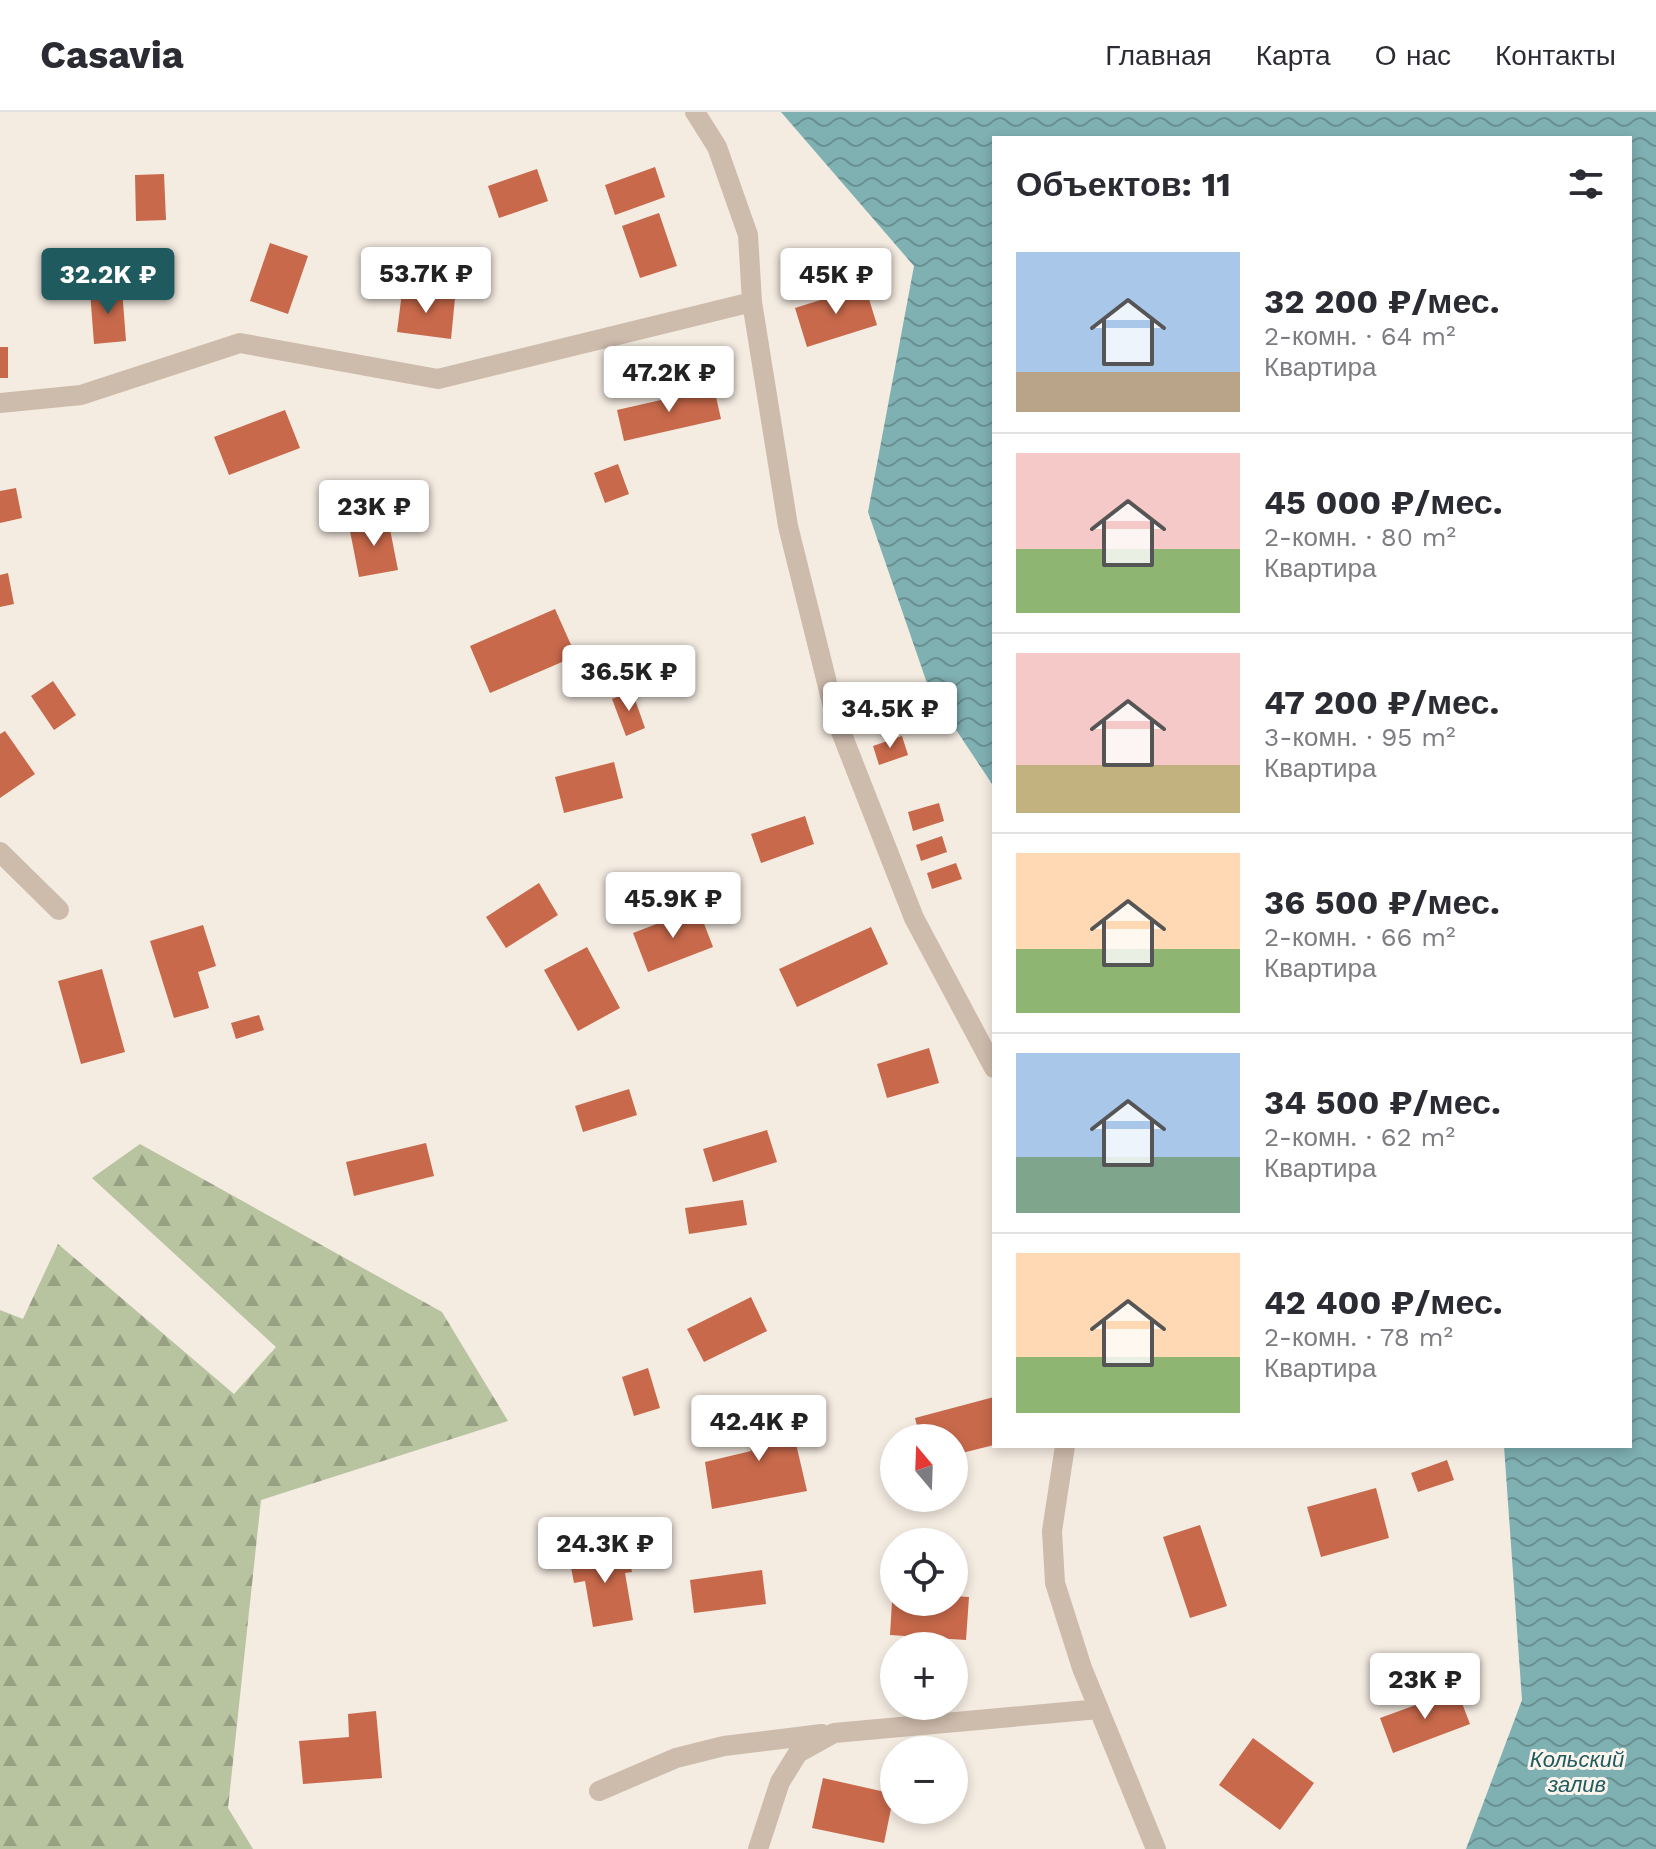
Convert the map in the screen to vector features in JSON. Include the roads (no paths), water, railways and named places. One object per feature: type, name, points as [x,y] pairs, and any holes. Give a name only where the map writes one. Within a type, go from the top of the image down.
[{"type":"street","points":[[695,112],[717,147],[748,235],[752,302],[788,526],[836,719],[914,918],[992,1064]]},
{"type":"street","points":[[0,403],[81,395],[240,343],[438,379],[752,302]]},
{"type":"street","points":[[0,852],[59,910]]},
{"type":"street","points":[[1065,1448],[1052,1531],[1055,1583],[1082,1668],[1156,1849]]},
{"type":"street","points":[[599,1791],[676,1758],[724,1746],[1099,1709]]},
{"type":"street","points":[[758,1849],[780,1782],[798,1753],[834,1733]]},
{"type":"water","name":"Кольский залив","points":[[781,112],[1656,112],[1656,1849],[1466,1849],[1522,1700],[1504,1448],[1632,1448],[1632,136],[992,136],[992,784],[929,689],[868,512],[914,266]]}]
